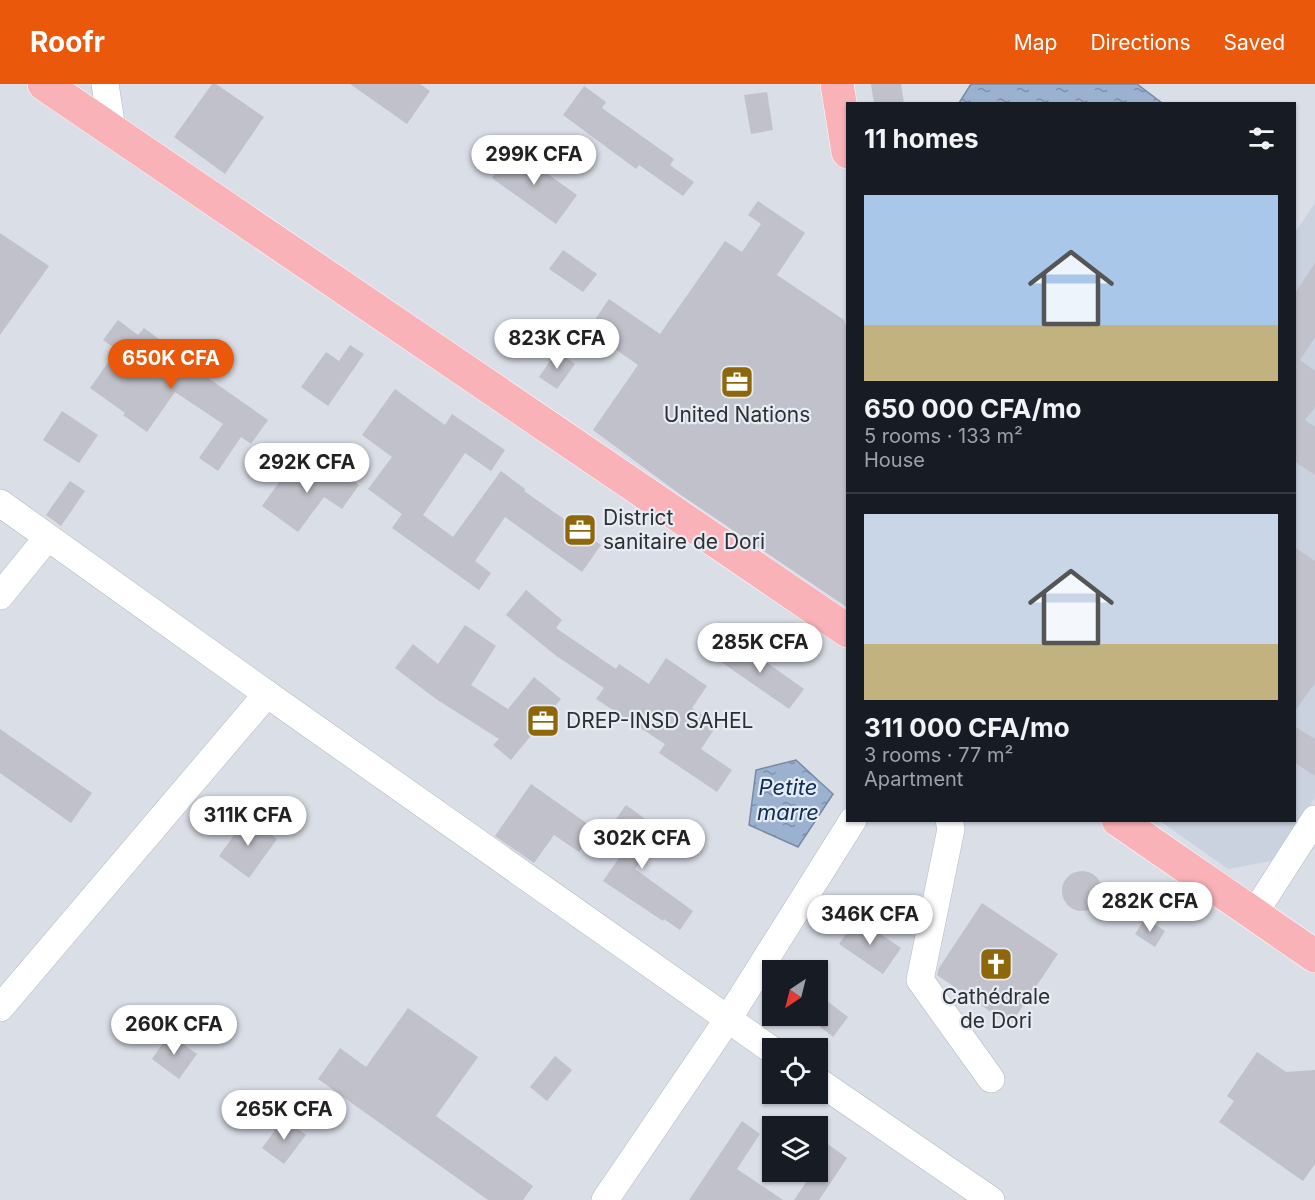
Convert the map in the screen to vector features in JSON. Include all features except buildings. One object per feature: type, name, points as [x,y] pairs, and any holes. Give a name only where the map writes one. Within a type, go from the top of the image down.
[{"type":"main road","points":[[44,84],[846,629]]},
{"type":"main road","points":[[837,84],[846,140]]},
{"type":"main road","points":[[1121,822],[1315,956]]},
{"type":"street","points":[[105,84],[112,129]]},
{"type":"street","points":[[0,503],[762,1043]]},
{"type":"street","points":[[0,596],[47,538]]},
{"type":"street","points":[[0,1008],[267,694]]},
{"type":"street","points":[[1254,914],[1315,819]]},
{"type":"street","points":[[605,1200],[728,1019],[852,822]]},
{"type":"street","points":[[950,822],[951,828],[920,980],[991,1079]]},
{"type":"street","points":[[828,1088],[991,1200]]},
{"type":"shaded area","points":[[1315,203],[1315,797],[1276,860],[1228,869],[1161,822],[1296,822],[1296,231]]},
{"type":"water","points":[[971,84],[1137,84],[1161,102],[960,102]]},
{"type":"water","name":"Petite marre","points":[[796,760],[833,794],[798,847],[749,825],[756,770]]},
{"type":"place","name":"United Nations","points":[[737,382]]},
{"type":"place","name":"District sanitaire de Dori","points":[[580,530]]},
{"type":"place","name":"DREP-INSD SAHEL","points":[[543,721]]},
{"type":"place","name":"Cathédrale de Dori","points":[[996,964]]}]
